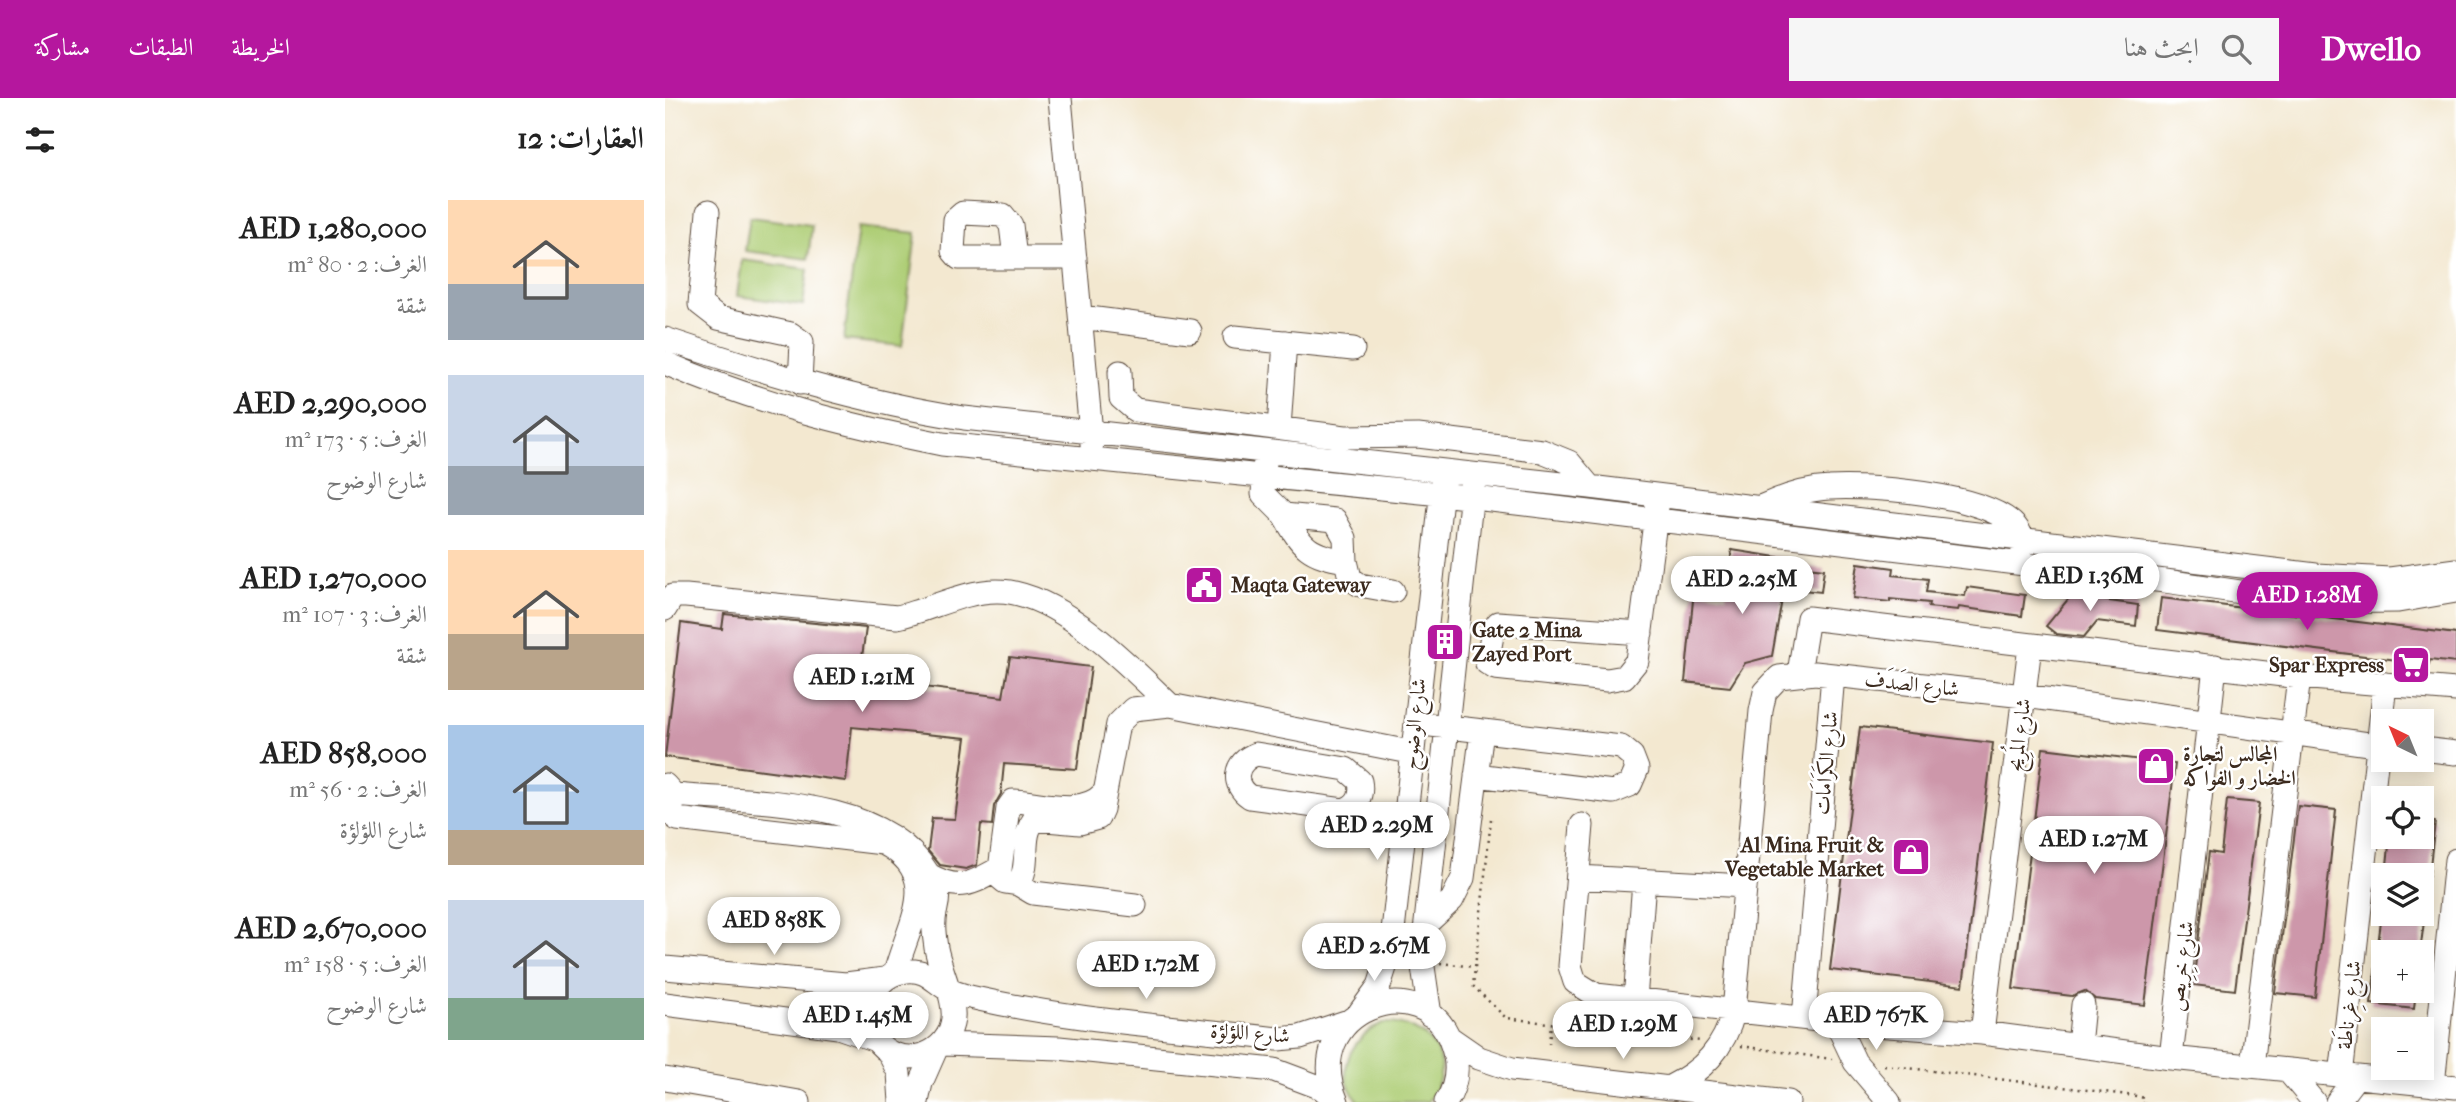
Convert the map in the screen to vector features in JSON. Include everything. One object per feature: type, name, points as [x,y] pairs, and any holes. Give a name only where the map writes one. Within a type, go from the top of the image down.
[{"type":"street","points":[[1060,98],[1093,458]]},
{"type":"street","points":[[708,212],[700,304],[718,318],[791,334],[802,342],[800,383]]},
{"type":"street","points":[[1015,258],[1075,258]]},
{"type":"street","points":[[1081,317],[1190,331]]},
{"type":"street","points":[[1235,337],[1353,349]]},
{"type":"street","points":[[665,339],[800,383],[895,407],[964,418],[1266,450],[1655,520],[2308,602],[2398,601],[2456,591]]},
{"type":"street","points":[[1279,428],[1285,342]]},
{"type":"street","points":[[665,363],[718,386],[863,428],[942,444],[1263,476],[1442,482]]},
{"type":"street","points":[[1120,372],[1119,393],[1123,402],[1131,408],[1345,437],[1418,436],[1542,451],[1569,462],[1590,487]]},
{"type":"street","points":[[1138,436],[1150,412]]},
{"type":"street","points":[[1266,450],[1263,494],[1284,516],[1299,542],[1318,557],[1346,561]]},
{"type":"street","name":"شارع الوضوح","points":[[1337,1102],[1331,1086],[1329,1061],[1336,1036],[1379,986],[1391,949],[1410,752],[1442,482]]},
{"type":"street","points":[[1472,486],[1590,487],[2355,579],[2390,579],[2456,570]]},
{"type":"street","name":"شارع الوضوح","points":[[1430,1015],[1422,960],[1472,486]]},
{"type":"street","points":[[1761,507],[1797,493],[1831,488],[1943,496],[1996,513],[2020,531],[2023,540],[2020,564]]},
{"type":"street","points":[[1641,633],[1499,622],[1493,630],[1487,663],[1495,668],[1607,680],[1624,677],[1637,661],[1641,633],[1658,496]]},
{"type":"street","points":[[1284,516],[1335,520],[1345,538],[1350,578],[1360,585],[1393,591]]},
{"type":"street","points":[[665,609],[673,596],[686,596],[898,617],[930,610],[955,598],[996,591],[1022,595],[1063,615],[1093,635],[1170,705]]},
{"type":"street","points":[[1799,673],[1808,618],[2299,677],[2456,690]]},
{"type":"street","name":"شارع المُرِيح","points":[[1982,1033],[2030,646]]},
{"type":"street","name":"شارع خِرِيص","points":[[2171,1058],[2215,666]]},
{"type":"street","name":"شارع الصَدَف","points":[[1668,1088],[1692,1076],[1712,1058],[1730,1028],[1734,1011],[1765,692],[1779,677],[1799,673],[1833,675],[2024,696],[2371,744]]},
{"type":"street","name":"شارع الكَرَامَات","points":[[1804,1017],[1833,675]]},
{"type":"street","points":[[2252,1066],[2299,677]]},
{"type":"street","name":"شارع غِرناطَة","points":[[2383,709],[2385,684]]},
{"type":"street","points":[[1018,884],[1023,877],[1029,832],[1035,819],[1090,823],[1098,818],[1118,724],[1133,709],[1170,705],[1410,752]]},
{"type":"street","points":[[1414,723],[1621,747],[1632,756],[1636,775],[1630,785],[1613,792],[1476,775]]},
{"type":"street","points":[[1426,925],[1452,900],[1463,878],[1482,731]]},
{"type":"street","points":[[1311,762],[1315,733]]},
{"type":"street","points":[[2434,750],[2456,753]]},
{"type":"street","points":[[1256,754],[1311,762],[1346,769],[1357,776],[1361,788],[1355,805],[1343,810],[1256,799],[1245,794],[1238,784],[1240,765],[1256,754]]},
{"type":"street","name":"شارع غِرناطَة","points":[[2349,1077],[2378,772]]},
{"type":"street","points":[[901,1102],[899,1073],[870,1028],[869,1002],[890,976],[901,947],[909,936],[919,883],[914,868],[901,852],[883,843],[677,819],[671,813],[669,790],[814,808],[850,817],[894,837],[920,861],[937,889],[934,921],[946,989],[953,1002],[954,1017],[921,1083],[917,1102]]},
{"type":"street","points":[[1103,794],[1095,803],[1084,807],[1013,801],[1007,808],[999,877],[1033,893],[1135,905]]},
{"type":"street","points":[[1582,825],[1570,966],[1575,982],[1596,995],[1836,1022],[1982,1033],[2171,1058],[2456,1087]]},
{"type":"street","points":[[2433,1085],[2456,860]]},
{"type":"street","points":[[929,875],[945,884],[964,886],[1000,868]]},
{"type":"street","points":[[1578,877],[1745,886]]},
{"type":"street","points":[[1635,1000],[1644,880]]},
{"type":"street","points":[[665,968],[846,984],[923,972],[946,989]]},
{"type":"street","points":[[709,1009],[714,974]]},
{"type":"street","name":"شارع اللؤلؤة","points":[[946,989],[1002,1004],[1278,1040],[1300,1037],[1378,1005],[1396,1003],[1414,1007],[1430,1015]]},
{"type":"street","points":[[665,1004],[838,1027],[912,1058],[939,1047]]},
{"type":"street","points":[[2079,1046],[2083,1005]]},
{"type":"street","points":[[1430,1015],[1450,1038],[1479,1058],[1512,1069],[1788,1102]]},
{"type":"street","points":[[1836,1022],[1855,1062],[1889,1102]]},
{"type":"street","points":[[1446,1102],[1456,1075],[1456,1056],[1450,1038]]},
{"type":"street","name":"شارع اللؤلؤة","points":[[939,1047],[1059,1048],[1274,1070],[1322,1088],[1337,1102]]},
{"type":"street","points":[[2288,1071],[2313,1102]]},
{"type":"street","points":[[2337,1102],[2349,1077]]},
{"type":"street","points":[[665,1079],[799,1102]]},
{"type":"path","points":[[1440,962],[1475,967]]},
{"type":"path","points":[[1549,1044],[1551,1024]]},
{"type":"path","points":[[2136,1096],[2144,1098],[2144,1102]]},
{"type":"green space","points":[[750,217],[812,225],[808,259],[745,251]]},
{"type":"green space","points":[[858,227],[916,233],[902,346],[844,340]]},
{"type":"green space","points":[[742,260],[808,269],[803,305],[737,296]]},
{"type":"green space","points":[[1383,1023],[1414,1029],[1435,1047],[1440,1059],[1441,1073],[1427,1102],[1359,1102],[1351,1091],[1346,1068],[1349,1057],[1362,1037]]},
{"type":"building","points":[[1732,550],[1790,559],[1789,565],[1824,569],[1821,592],[1784,588],[1772,656],[1745,663],[1730,687],[1685,682],[1694,590],[1726,596]]},
{"type":"building","points":[[1858,563],[1894,568],[1893,575],[1928,579],[1926,592],[1965,596],[1967,587],[2025,595],[2022,616],[1959,607],[1958,610],[1928,607],[1929,603],[1853,598]]},
{"type":"building","points":[[2078,587],[2101,591],[2103,600],[2138,605],[2136,626],[2097,621],[2084,637],[2056,634],[2046,626]]},
{"type":"building","points":[[2161,598],[2456,634],[2456,663],[2430,660],[2429,664],[2157,630]]},
{"type":"building","points":[[724,614],[866,628],[859,679],[1003,697],[1010,657],[1091,667],[1077,769],[1004,764],[1001,794],[994,806],[992,825],[981,824],[977,865],[966,869],[940,865],[928,851],[932,818],[955,819],[966,738],[852,727],[846,781],[665,757],[681,623],[722,629]]},
{"type":"building","name":"Al Mina Fruit & Vegetable Market","points":[[1860,727],[1993,743],[1963,986],[1830,970]]},
{"type":"building","points":[[2043,748],[2175,764],[2145,1005],[2095,999],[2085,991],[2072,996],[2013,989]]},
{"type":"building","points":[[2227,800],[2259,803],[2235,990],[2193,985],[2209,852],[2221,854]]},
{"type":"building","points":[[2298,806],[2336,810],[2315,997],[2275,993]]},
{"type":"building","points":[[2389,849],[2432,849],[2430,863],[2387,863]]},
{"type":"building","points":[[2380,926],[2423,926],[2422,940],[2379,940]]},
{"type":"building","points":[[2371,1003],[2415,1003],[2414,1009]]},
{"type":"place","name":"Maqta Gateway","points":[[1204,585]]},
{"type":"place","name":"Gate 2 Mina Zayed Port","points":[[1445,642]]},
{"type":"place","name":"Spar Express","points":[[2411,665]]},
{"type":"place","name":"المجالس لتجارة الخضار و الفواكه","points":[[2156,766]]},
{"type":"place","name":"Al Mina Fruit & Vegetable Market","points":[[1911,857]]}]
